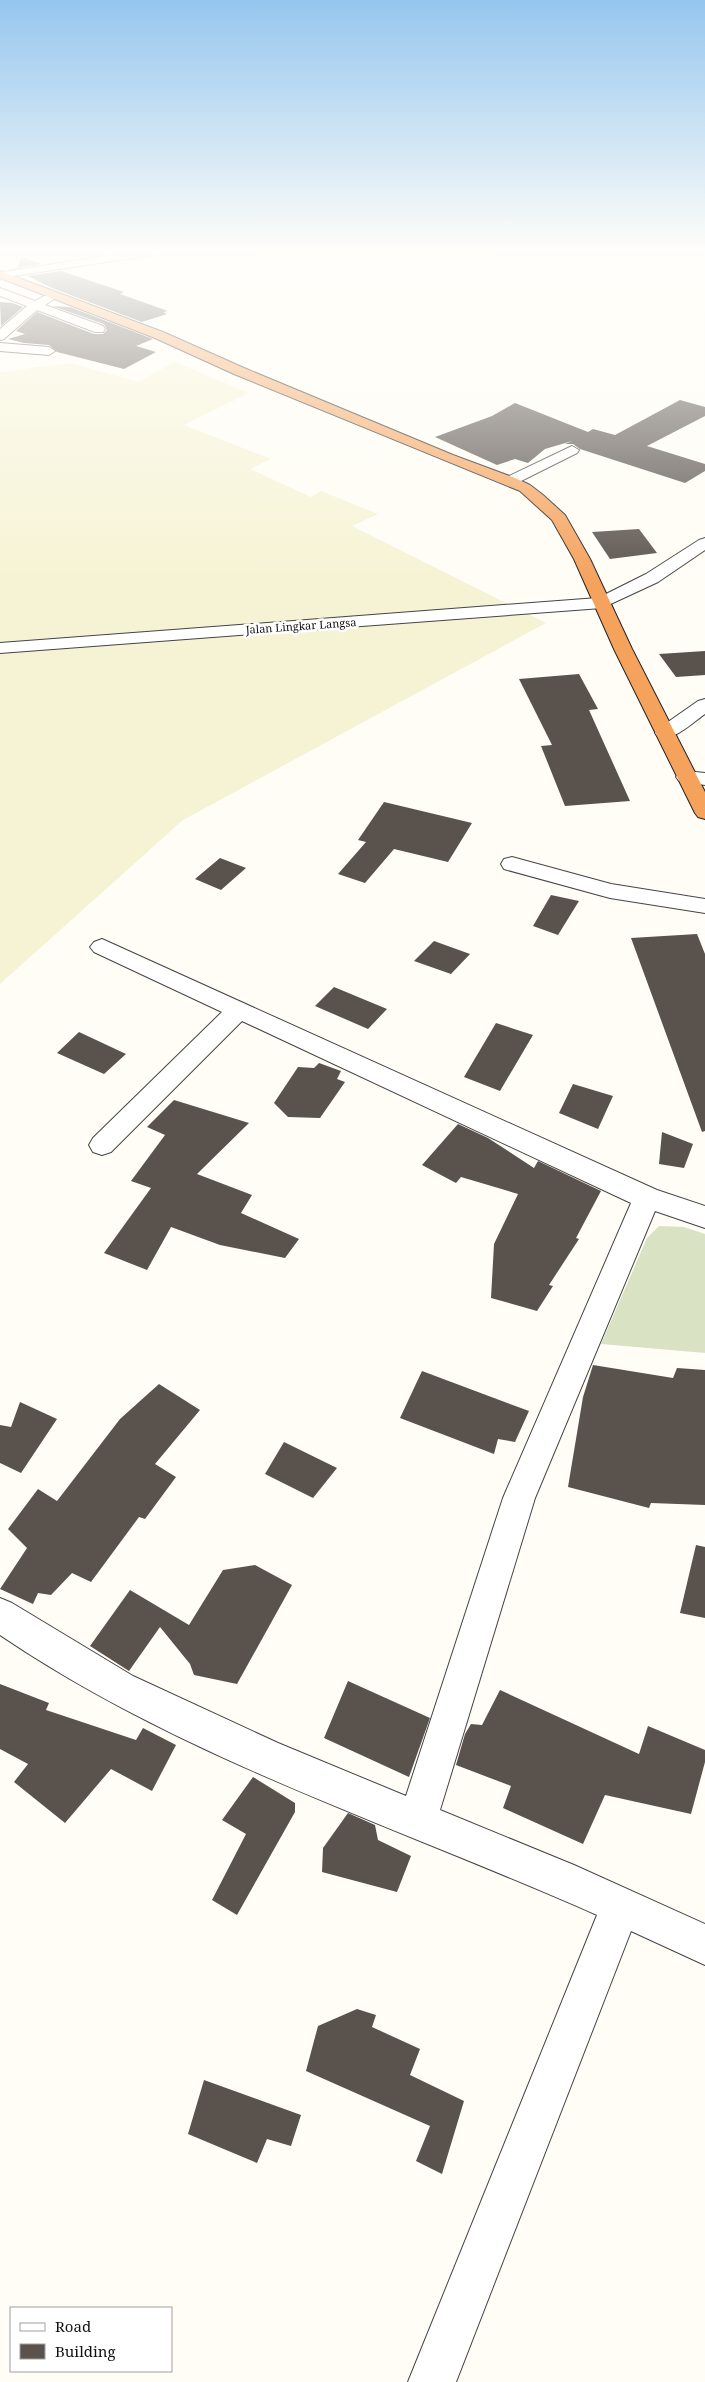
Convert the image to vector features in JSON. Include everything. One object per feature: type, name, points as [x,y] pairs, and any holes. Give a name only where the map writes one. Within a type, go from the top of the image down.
[{"type":"highway","points":[[217,361],[448,458],[510,481],[525,488],[559,518],[582,559],[665,733],[696,778],[705,813]]},
{"type":"street","points":[[510,481],[572,450]]},
{"type":"street","points":[[602,603],[652,578],[705,543]]},
{"type":"street","name":"Jalan Lingkar Langsa","points":[[0,648],[602,603]]},
{"type":"street","points":[[665,733],[705,705]]},
{"type":"street","points":[[512,864],[624,894],[705,906]]},
{"type":"street","points":[[102,947],[647,1198],[705,1217]]},
{"type":"street","points":[[102,1145],[239,1010]]},
{"type":"street","points":[[418,1820],[519,1498],[647,1198]]},
{"type":"street","points":[[1,1619],[119,1688],[340,1789],[621,1906],[705,1945]]},
{"type":"street","points":[[432,2382],[621,1906]]},
{"type":"shaded area","points":[[175,362],[249,393],[184,425],[271,459],[250,469],[311,497],[321,491],[378,514],[352,526],[546,623],[183,820],[0,984],[0,372],[71,363],[138,382]]},
{"type":"green space","points":[[659,1226],[684,1227],[705,1234],[705,1353],[601,1344],[647,1238]]},
{"type":"building","points":[[93,361],[139,361],[124,369]]},
{"type":"building","points":[[680,400],[705,407],[705,416],[647,446],[705,464],[705,471],[685,483],[580,449],[573,444],[565,444],[572,441],[545,449],[528,463],[515,459],[497,465],[435,437],[492,416],[515,403],[588,432],[593,429],[615,435]]},
{"type":"building","points":[[639,529],[657,553],[610,559],[592,532]]},
{"type":"building","points":[[705,651],[705,675],[676,677],[659,654]]},
{"type":"building","points":[[579,674],[598,709],[589,710],[630,801],[565,806],[541,746],[552,745],[519,679]]},
{"type":"building","points":[[384,802],[472,823],[448,862],[394,849],[365,883],[338,874],[366,842],[358,840]]},
{"type":"building","points":[[220,858],[246,868],[221,890],[195,879]]},
{"type":"building","points":[[551,895],[579,901],[558,935],[533,926]]},
{"type":"building","points":[[697,934],[705,954],[705,1131],[702,1132],[631,938]]},
{"type":"building","points":[[434,941],[470,954],[451,974],[414,961]]},
{"type":"building","points":[[334,987],[387,1009],[368,1029],[315,1006]]},
{"type":"building","points":[[496,1023],[533,1035],[500,1091],[464,1077]]},
{"type":"building","points":[[79,1032],[126,1054],[104,1074],[57,1053]]},
{"type":"building","points":[[319,1063],[341,1071],[337,1079],[345,1082],[320,1118],[288,1117],[274,1103],[298,1067],[314,1068]]},
{"type":"building","points":[[573,1084],[613,1096],[598,1129],[559,1113]]},
{"type":"building","points":[[174,1100],[249,1123],[197,1174],[252,1195],[241,1213],[299,1239],[285,1258],[220,1245],[171,1227],[147,1270],[104,1253],[151,1188],[131,1181],[165,1135],[147,1127]]},
{"type":"building","points":[[458,1124],[488,1138],[534,1168],[538,1161],[601,1191],[576,1238],[579,1239],[549,1285],[553,1286],[537,1311],[491,1298],[494,1244],[518,1194],[461,1177],[456,1183],[422,1165]]},
{"type":"building","points":[[662,1132],[693,1144],[684,1168],[659,1164]]},
{"type":"building","points":[[593,1365],[673,1378],[677,1368],[705,1370],[705,1505],[651,1503],[649,1508],[568,1487],[583,1397]]},
{"type":"building","points":[[422,1371],[529,1411],[515,1442],[498,1439],[494,1454],[400,1418]]},
{"type":"building","points":[[159,1384],[200,1410],[155,1464],[176,1477],[145,1519],[139,1517],[91,1582],[72,1573],[51,1595],[38,1593],[33,1604],[0,1589],[27,1548],[8,1529],[38,1489],[57,1501],[120,1419]]},
{"type":"building","points":[[20,1402],[57,1419],[21,1473],[0,1463],[0,1425],[11,1427]]},
{"type":"building","points":[[284,1442],[337,1468],[313,1498],[265,1474]]},
{"type":"building","points":[[696,1545],[705,1547],[705,1618],[680,1613]]},
{"type":"building","points":[[255,1565],[292,1585],[237,1684],[194,1675],[190,1664],[160,1627],[129,1671],[90,1646],[130,1590],[189,1625],[223,1570]]},
{"type":"building","points":[[348,1681],[430,1718],[409,1777],[324,1738]]},
{"type":"building","points":[[0,1684],[49,1703],[46,1710],[136,1740],[143,1728],[176,1745],[152,1791],[111,1769],[65,1823],[14,1782],[28,1764],[0,1749]]},
{"type":"building","points":[[500,1690],[639,1754],[648,1726],[705,1750],[705,1762],[691,1814],[605,1795],[583,1844],[503,1808],[511,1786],[456,1765],[465,1734],[471,1724],[482,1725]]},
{"type":"building","points":[[253,1777],[295,1803],[295,1812],[237,1915],[212,1900],[246,1834],[222,1820]]},
{"type":"building","points":[[348,1813],[375,1825],[378,1840],[411,1856],[397,1892],[322,1872],[323,1848]]},
{"type":"building","points":[[357,2009],[376,2015],[372,2027],[420,2049],[410,2075],[464,2101],[442,2174],[416,2161],[430,2126],[306,2071],[318,2026]]},
{"type":"building","points":[[204,2080],[301,2115],[291,2146],[267,2139],[257,2163],[188,2134]]}]
